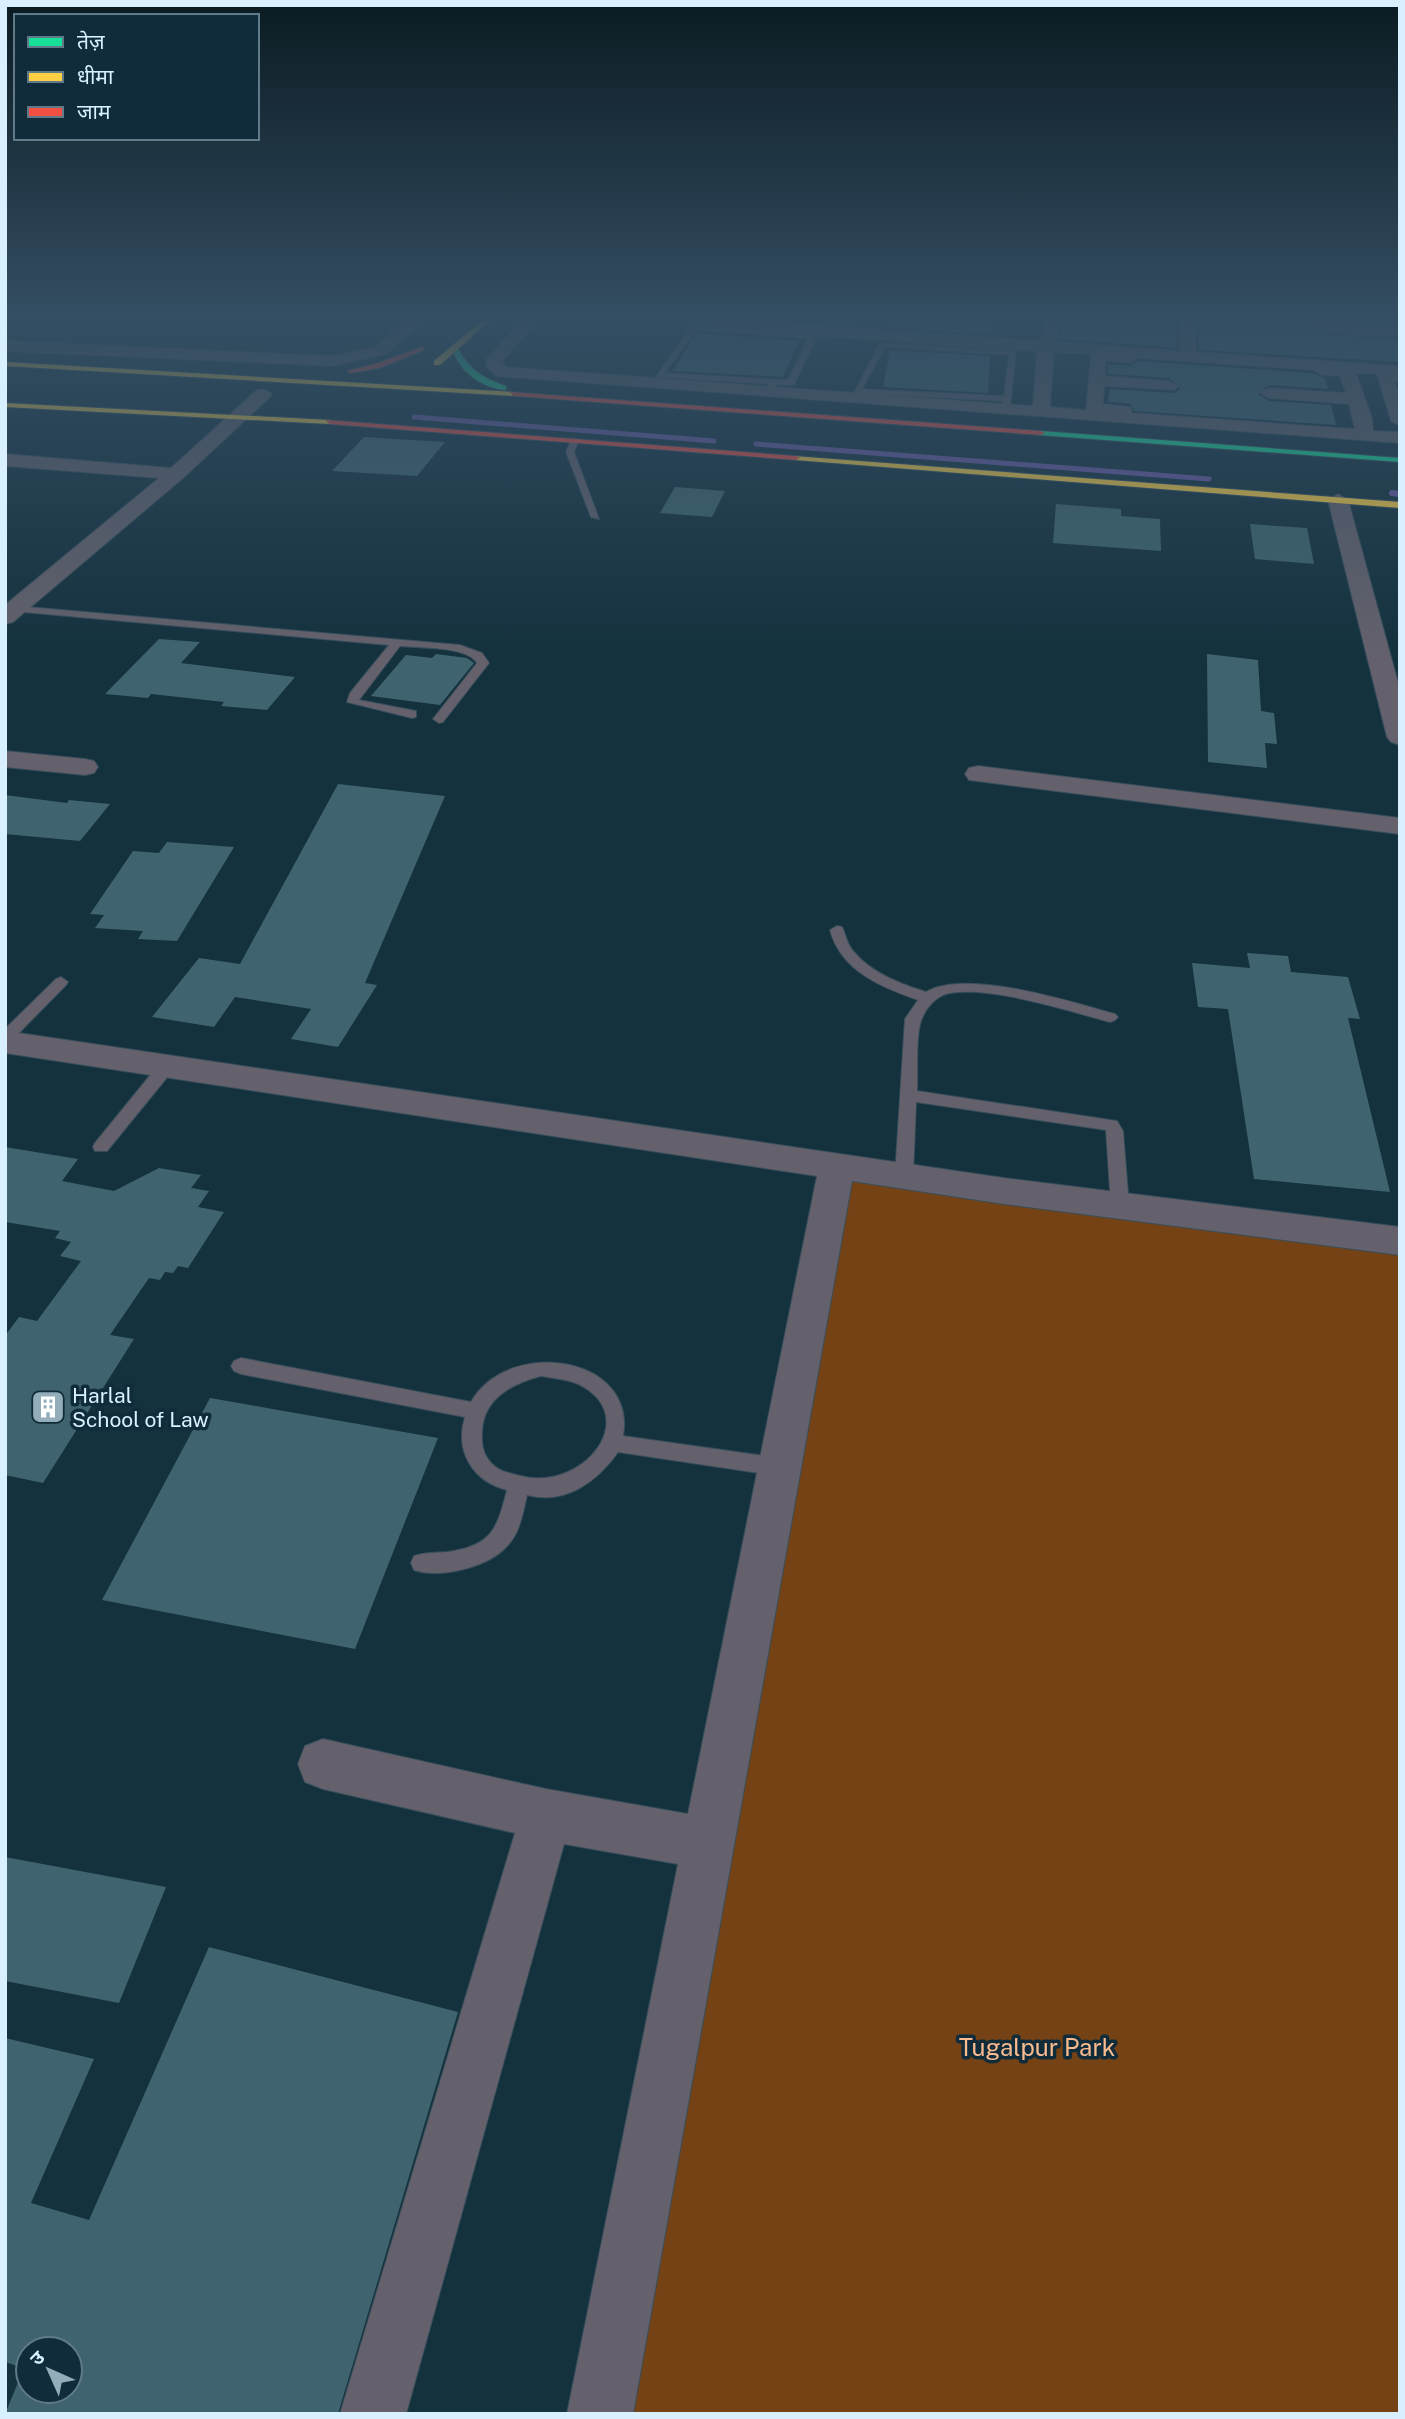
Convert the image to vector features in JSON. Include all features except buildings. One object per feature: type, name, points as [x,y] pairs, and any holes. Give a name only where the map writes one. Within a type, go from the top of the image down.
[{"type":"main road","points":[[434,430],[1400,505]]},
{"type":"main road","points":[[917,440],[969,442],[982,438],[978,434],[961,430]]},
{"type":"main road","points":[[996,430],[1400,460]]},
{"type":"main road","points":[[715,435],[732,452]]},
{"type":"street","points":[[10,613],[225,430]]},
{"type":"street","points":[[1322,430],[1400,438]]},
{"type":"street","points":[[5,460],[176,474]]},
{"type":"street","points":[[1338,500],[1391,670],[1400,737]]},
{"type":"street","points":[[5,759],[85,767]]},
{"type":"street","points":[[978,774],[1400,825]]},
{"type":"street","points":[[5,1040],[904,1176],[1400,1241]]},
{"type":"street","points":[[600,2414],[837,1166]]},
{"type":"street","points":[[323,1764],[546,1815],[707,1843]]},
{"type":"street","points":[[373,2414],[546,1815]]},
{"type":"lane","points":[[575,440],[570,452],[596,517]]},
{"type":"lane","points":[[10,613],[460,648],[478,654],[483,663],[439,719]]},
{"type":"lane","points":[[397,643],[354,695],[353,702],[412,714]]},
{"type":"lane","points":[[837,930],[838,940],[848,956],[892,986],[927,998]]},
{"type":"lane","points":[[5,1040],[61,982]]},
{"type":"lane","points":[[904,1176],[913,1019],[927,998],[942,990],[965,988],[1067,1005],[1110,1017]]},
{"type":"lane","points":[[101,1147],[167,1066]]},
{"type":"lane","points":[[908,1095],[1111,1125],[1115,1131],[1119,1206]]},
{"type":"lane","points":[[242,1366],[475,1411]]},
{"type":"lane","points":[[541,1368],[568,1370],[592,1380],[609,1397],[617,1419],[613,1443],[599,1465],[576,1482],[546,1490],[518,1488],[492,1477],[476,1458],[470,1435],[475,1411],[491,1390],[513,1375],[541,1368]]},
{"type":"lane","points":[[613,1443],[779,1467]]},
{"type":"lane","points":[[422,1563],[453,1563],[482,1551],[505,1533],[518,1488]]},
{"type":"green space","name":"Tugalpur Park","points":[[837,1166],[1400,1241],[1400,2414],[600,2414]]},
{"type":"waterway","points":[[575,430],[714,441]]},
{"type":"waterway","points":[[756,444],[1209,479]]},
{"type":"waterway","points":[[1392,493],[1400,494]]},
{"type":"traffic: fast","points":[[1041,433],[1400,460]]},
{"type":"traffic: slow","points":[[796,458],[1400,505]]},
{"type":"traffic: jam","points":[[431,430],[796,458]]},
{"type":"traffic: jam","points":[[999,430],[1041,433]]},
{"type":"place","name":"Harlal School of Law","points":[[48,1407]]}]
